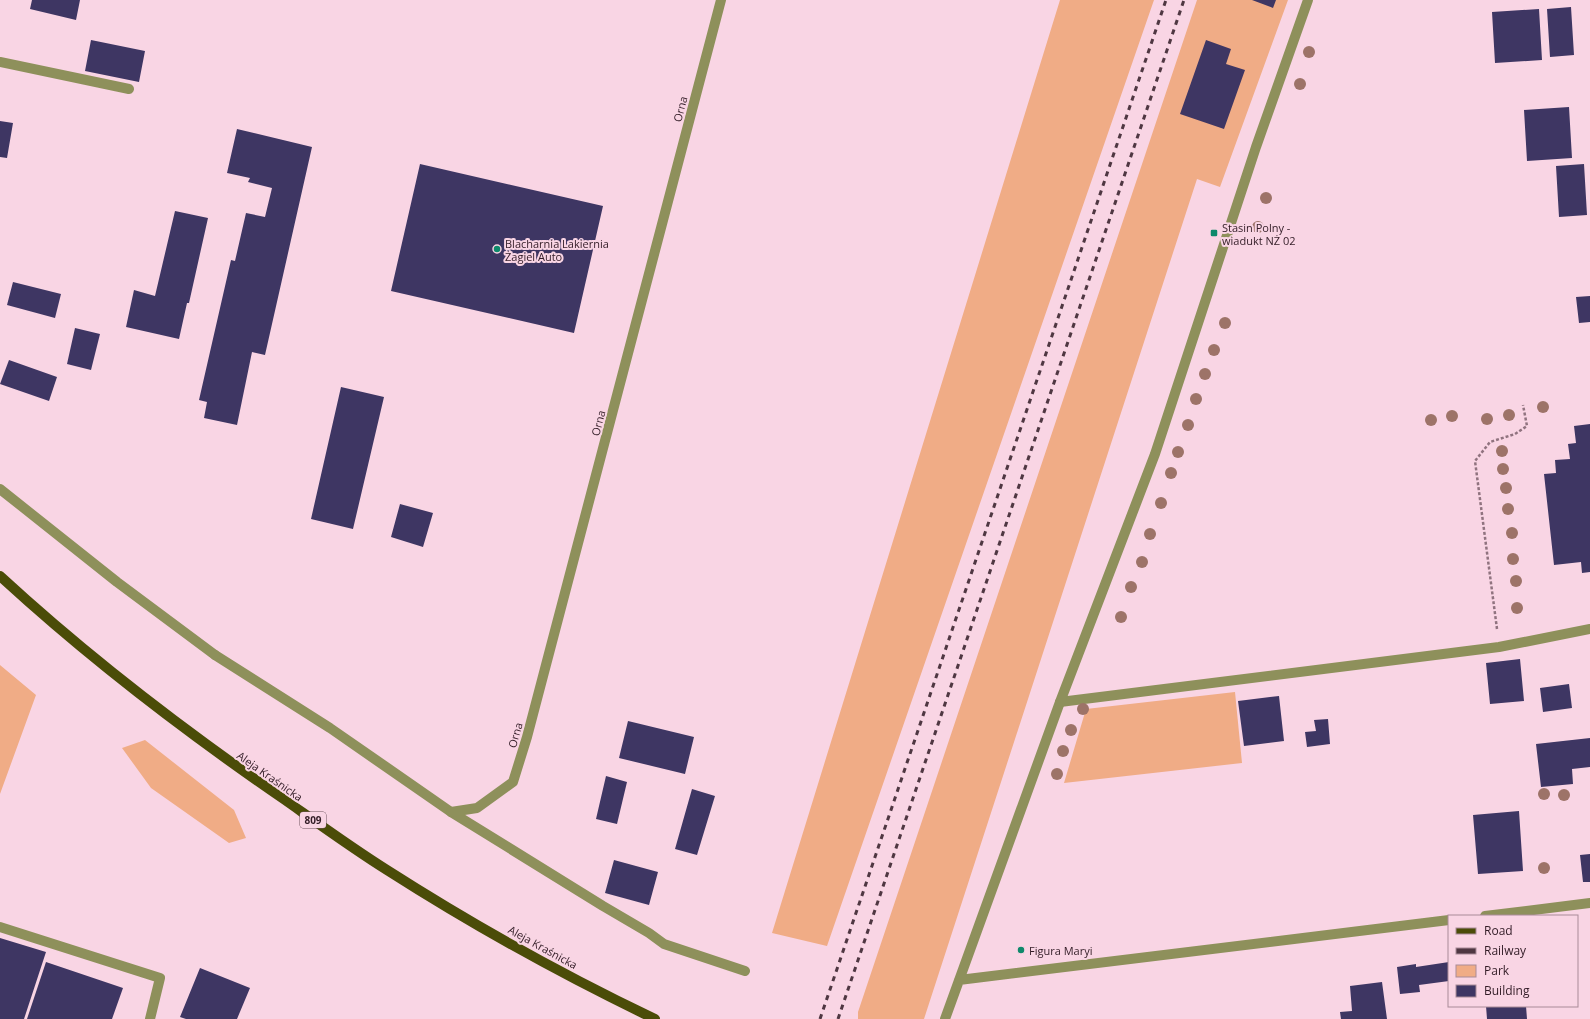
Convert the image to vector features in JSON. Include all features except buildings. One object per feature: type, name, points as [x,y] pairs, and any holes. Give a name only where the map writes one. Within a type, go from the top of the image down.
[{"type":"main road","name":"Aleja Kraśnicka","points":[[0,576],[100,661],[160,709],[243,772],[340,839],[387,870],[476,924],[566,974],[655,1019]]},
{"type":"street","name":"Orna","points":[[451,812],[477,808],[513,782],[527,737],[721,0]]},
{"type":"street","points":[[945,1019],[1060,702],[1155,454],[1256,147],[1308,0]]},
{"type":"street","points":[[0,62],[129,89]]},
{"type":"street","points":[[0,488],[117,582],[215,655],[330,728],[451,812],[596,902],[649,932],[664,944],[745,971]]},
{"type":"street","points":[[1060,702],[1499,648],[1590,629]]},
{"type":"street","points":[[1493,915],[1590,903]]},
{"type":"street","points":[[959,980],[1448,920]]},
{"type":"street","points":[[0,927],[160,978],[150,1019]]},
{"type":"path","points":[[1499,648],[1475,461],[1490,442],[1515,434],[1527,426],[1523,405]]},
{"type":"green space","points":[[1060,0],[1154,0],[827,946],[772,933]]},
{"type":"green space","points":[[1197,0],[1288,0],[1220,187],[1197,179],[924,1019],[858,1019],[858,1012]]},
{"type":"green space","points":[[0,665],[36,695],[0,794]]},
{"type":"green space","points":[[1235,692],[1242,763],[1064,783],[1086,709]]},
{"type":"green space","points":[[145,740],[234,810],[246,838],[229,843],[151,788],[122,748]]},
{"type":"railway","points":[[820,1019],[1166,0]]},
{"type":"railway","points":[[838,1019],[1184,0]]},
{"type":"place","name":"Stasin Polny - wiadukt NŻ 02","points":[[1214,233]]},
{"type":"place","name":"Blacharnia Lakiernia Żagiel Auto","points":[[497,249]]},
{"type":"place","name":"Figura Maryi","points":[[1021,950]]}]
